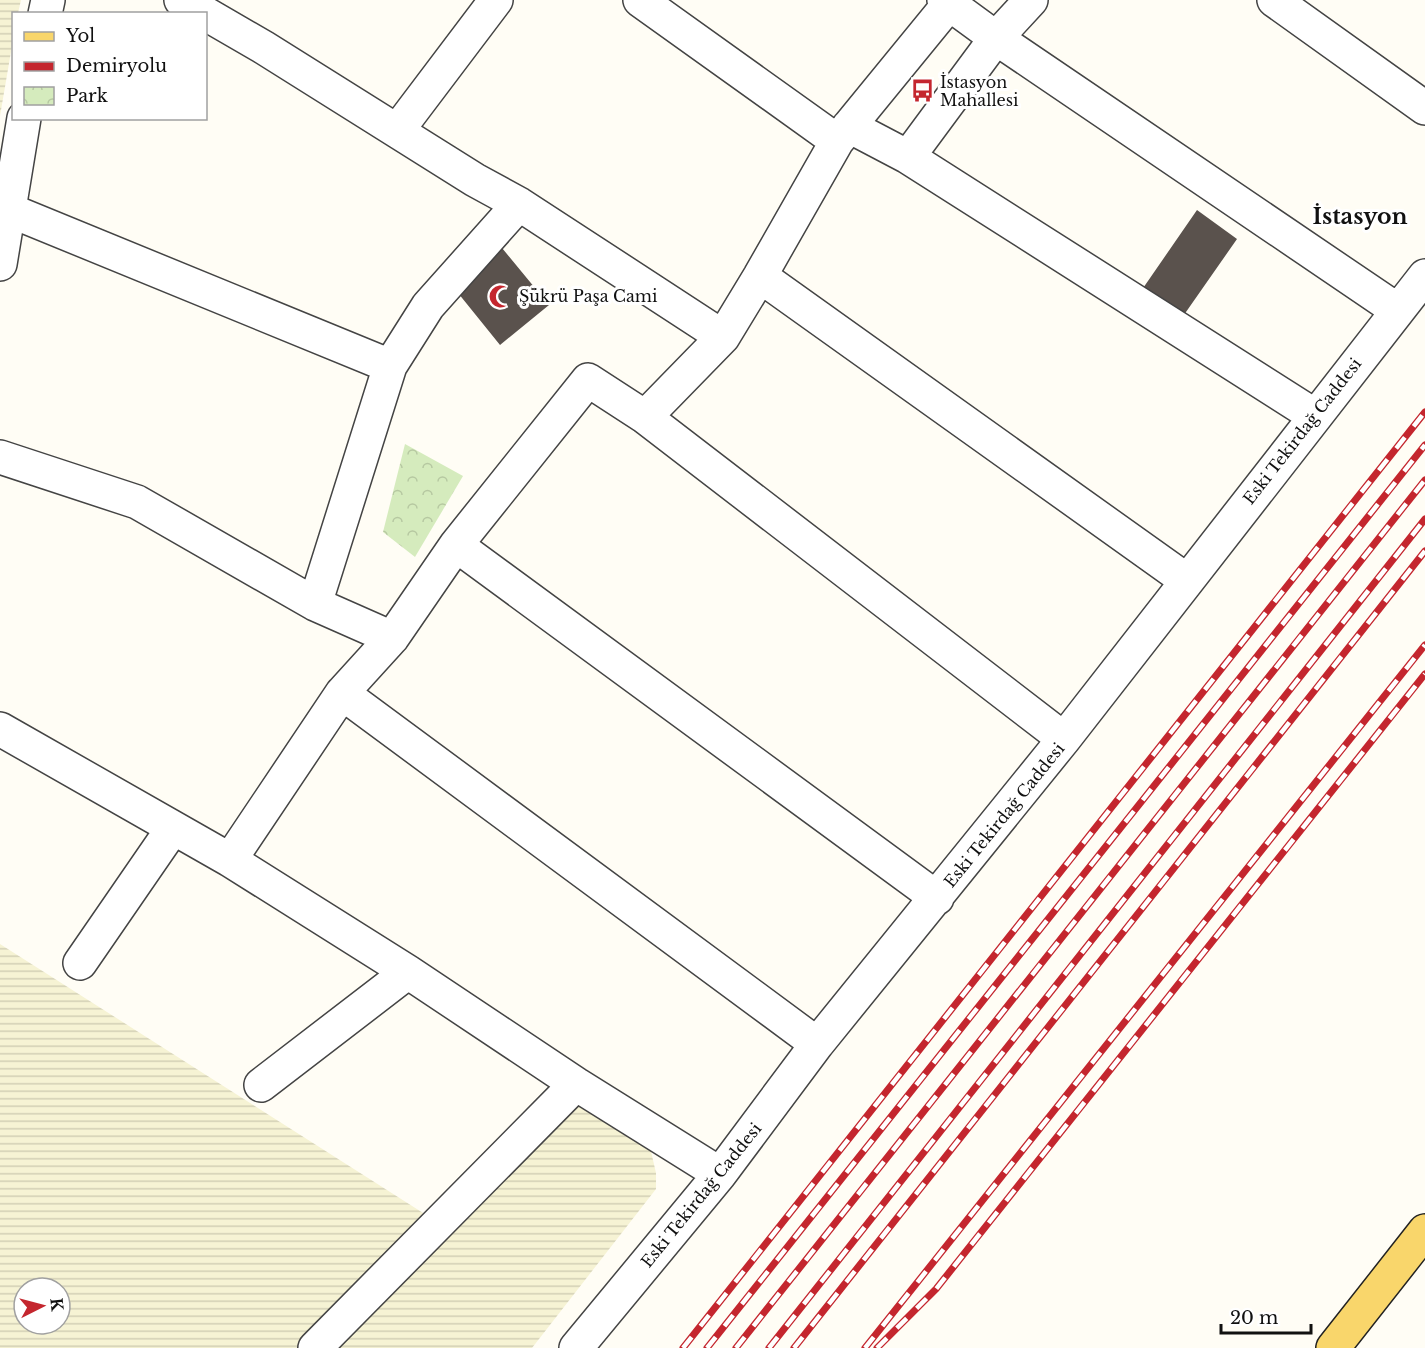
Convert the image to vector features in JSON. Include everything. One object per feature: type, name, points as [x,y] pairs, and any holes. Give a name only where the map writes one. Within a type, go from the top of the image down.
[{"type":"main road","points":[[1333,1348],[1425,1231]]},
{"type":"street","points":[[397,131],[496,0]]},
{"type":"street","points":[[640,0],[843,134],[908,157],[1315,416]]},
{"type":"street","points":[[908,157],[996,38],[1031,0]]},
{"type":"street","points":[[1274,0],[1425,108]]},
{"type":"street","points":[[645,417],[723,337],[843,134],[946,2],[1397,310]]},
{"type":"street","points":[[204,8],[475,180],[519,204],[723,337]]},
{"type":"street","points":[[0,264],[24,120]]},
{"type":"street","points":[[315,604],[390,366],[428,306],[519,204]]},
{"type":"street","points":[[9,210],[390,366]]},
{"type":"street","points":[[760,276],[1186,580]]},
{"type":"street","name":"Eski Tekirdağ Caddesi","points":[[576,1348],[720,1174],[817,1044],[1064,739],[1425,276]]},
{"type":"street","points":[[230,860],[342,693],[392,638],[456,545],[588,380],[645,417],[1064,739]]},
{"type":"street","points":[[0,457],[137,502],[315,604],[392,638]]},
{"type":"street","points":[[456,545],[937,898]]},
{"type":"street","points":[[342,693],[817,1044]]},
{"type":"street","points":[[0,729],[230,860],[408,972],[576,1084],[720,1174]]},
{"type":"street","points":[[80,963],[173,828]]},
{"type":"street","points":[[261,1085],[408,972]]},
{"type":"street","points":[[315,1348],[576,1084]]},
{"type":"shaded area","points":[[0,0],[21,0],[18,12],[12,12],[12,46],[0,116]]},
{"type":"shaded area","points":[[0,944],[431,1218],[316,1348],[0,1348]]},
{"type":"shaded area","points":[[575,1103],[650,1147],[656,1173],[656,1189],[532,1348],[327,1348]]},
{"type":"green space","points":[[405,444],[463,476],[415,557],[383,532]]},
{"type":"building","points":[[1197,210],[1237,239],[1179,322],[1139,294]]},
{"type":"building","name":"Şükrü Paşa Cami","points":[[502,248],[549,305],[500,345],[454,288]]},
{"type":"railway","points":[[683,1348],[1425,412]]},
{"type":"railway","points":[[707,1348],[1425,445]]},
{"type":"railway","points":[[736,1348],[1425,480]]},
{"type":"railway","points":[[769,1348],[1425,519]]},
{"type":"railway","points":[[794,1348],[1425,551]]},
{"type":"railway","points":[[865,1348],[1425,645]]},
{"type":"railway","points":[[877,1348],[936,1289],[1425,674]]},
{"type":"place","name":"İstasyon Mahallesi","points":[[922,91]]},
{"type":"place","name":"Şükrü Paşa Cami","points":[[501,296]]},
{"type":"district","name":"İstasyon","points":[[1360,216]]}]
